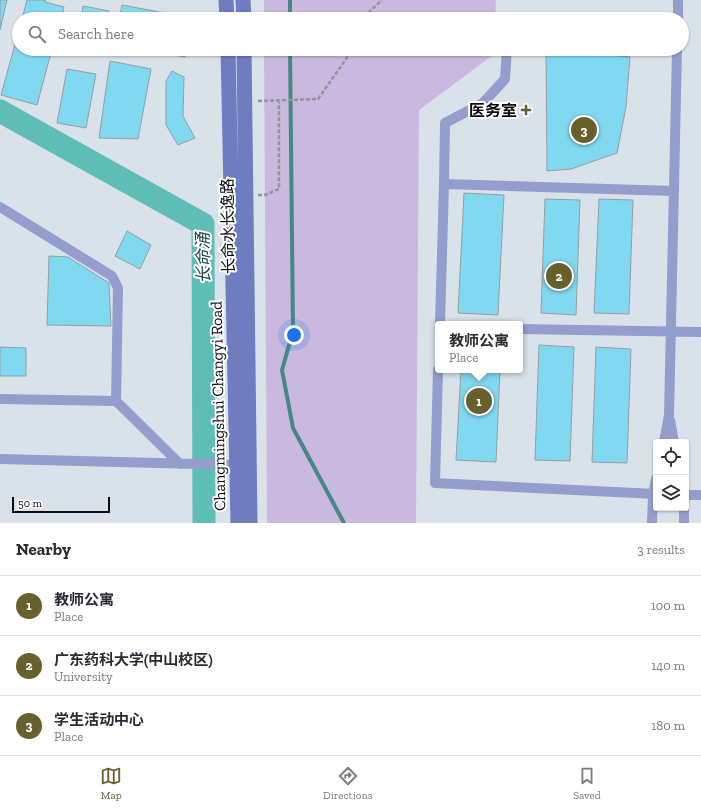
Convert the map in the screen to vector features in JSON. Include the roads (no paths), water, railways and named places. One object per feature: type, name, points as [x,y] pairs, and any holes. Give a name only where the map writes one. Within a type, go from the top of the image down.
[{"type":"street","points":[[226,0],[227,12]]},
{"type":"street","points":[[244,0],[244,12]]},
{"type":"street","points":[[678,0],[678,12]]},
{"type":"street","name":"Changmingshui Changyi Road","points":[[228,56],[238,465],[238,523]]},
{"type":"street","name":"长命水长逸路","points":[[244,56],[250,523]]},
{"type":"street","points":[[440,321],[445,123],[483,103],[506,79],[507,56]]},
{"type":"street","points":[[665,439],[669,416],[677,56]]},
{"type":"street","points":[[444,184],[674,191]]},
{"type":"street","points":[[0,207],[112,276],[118,288],[116,401]]},
{"type":"street","points":[[523,329],[701,332]]},
{"type":"street","points":[[438,373],[435,483],[653,494]]},
{"type":"street","points":[[0,399],[116,401],[180,464]]},
{"type":"street","points":[[669,416],[673,439]]},
{"type":"street","points":[[0,459],[238,465]]},
{"type":"street","points":[[689,495],[701,495]]},
{"type":"street","points":[[652,523],[653,508]]},
{"type":"street","points":[[684,511],[684,523]]},
{"type":"waterway","points":[[290,0],[290,12]]},
{"type":"waterway","points":[[290,56],[293,331],[282,370],[293,428],[344,523]]},
{"type":"waterway","name":"长命涌","points":[[0,111],[203,224],[204,523]]},
{"type":"place","name":"医务室","points":[[526,110]]},
{"type":"place","name":"学生活动中心","points":[[584,130]]},
{"type":"place","name":"广东药科大学(中山校区)","points":[[559,276]]},
{"type":"place","name":"教师公寓","points":[[479,401]]}]
